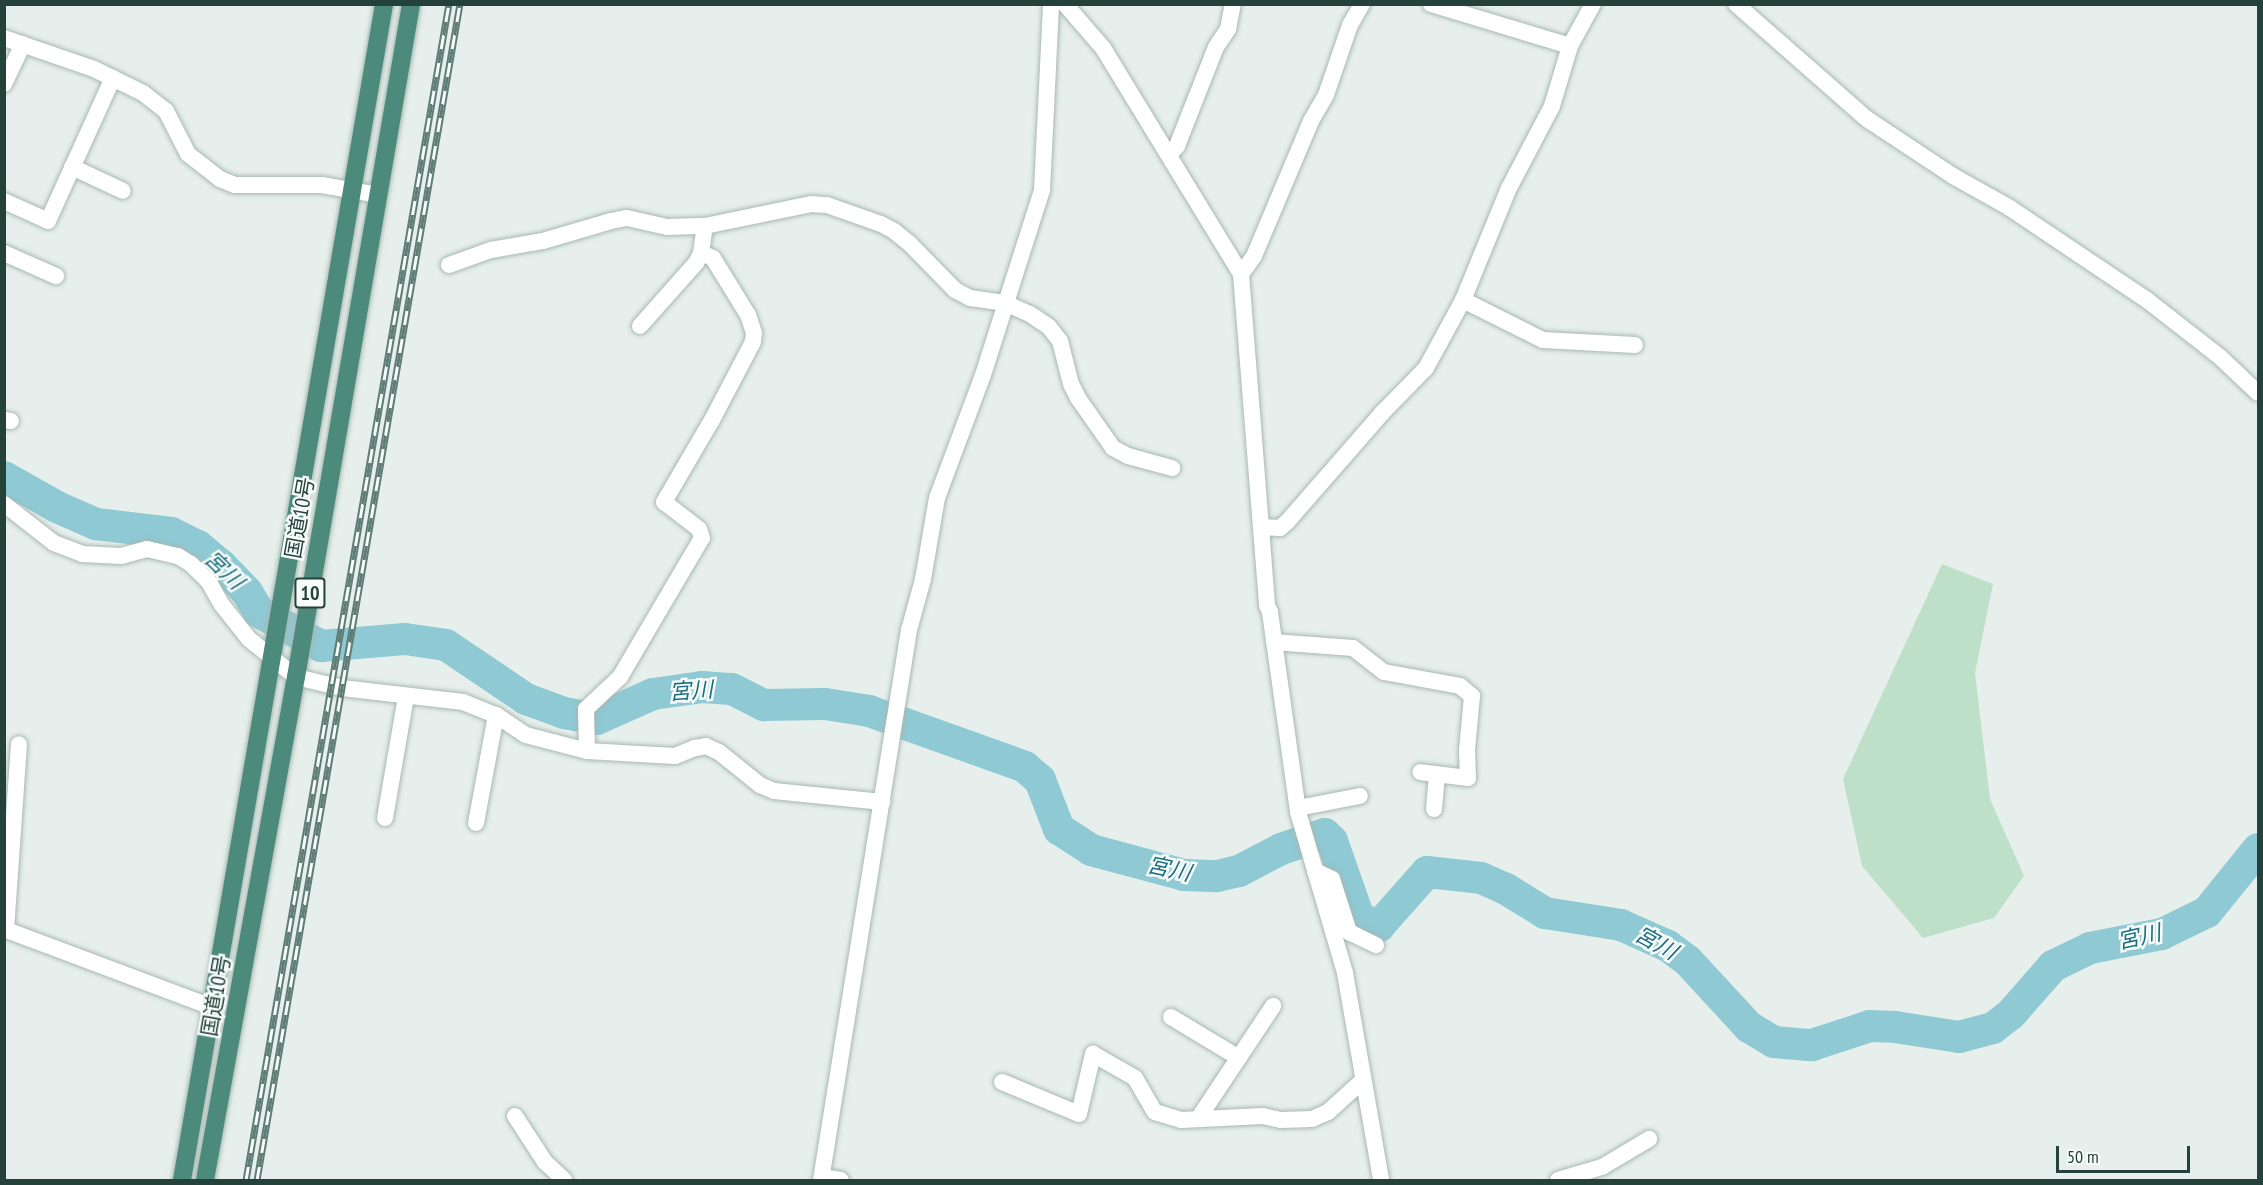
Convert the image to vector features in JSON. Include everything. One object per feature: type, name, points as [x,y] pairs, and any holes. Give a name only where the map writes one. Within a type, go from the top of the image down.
[{"type":"highway","name":"国道10号","points":[[182,1180],[384,4]]},
{"type":"highway","name":"国道10号","points":[[205,1180],[296,677],[411,4]]},
{"type":"street","points":[[841,1180],[821,1178],[909,630],[923,579],[937,498],[983,375],[1042,190],[1051,4]]},
{"type":"street","points":[[1065,4],[1102,48],[1241,274],[1267,605],[1298,810],[1345,973],[1381,1180]]},
{"type":"street","points":[[1169,155],[1177,146],[1216,46],[1228,29],[1233,4]]},
{"type":"street","points":[[1241,274],[1254,256],[1311,121],[1326,95],[1350,25],[1362,4]]},
{"type":"street","points":[[1431,4],[1570,46]]},
{"type":"street","points":[[1261,527],[1280,528],[1287,522],[1382,413],[1426,368],[1463,300],[1509,188],[1552,106],[1570,46],[1593,4]]},
{"type":"street","points":[[1736,4],[1867,119],[1953,176],[2010,208],[2147,300],[2220,357],[2259,393]]},
{"type":"street","points":[[4,38],[113,78],[155,101],[166,111],[188,154],[220,179],[235,185],[322,185],[379,195]]},
{"type":"street","points":[[4,84],[23,44]]},
{"type":"street","points":[[4,201],[48,221],[113,78]]},
{"type":"street","points":[[72,167],[123,191]]},
{"type":"street","points":[[449,265],[491,250],[543,241],[611,220],[627,219],[667,227],[705,226],[811,204],[827,205],[881,224],[894,231],[909,243],[955,290],[970,298],[1005,303],[1030,314],[1049,327],[1060,341],[1071,384],[1113,448],[1128,456],[1172,468]]},
{"type":"street","points":[[640,326],[696,263],[701,253],[705,226]]},
{"type":"street","points":[[4,253],[56,276]]},
{"type":"street","points":[[587,751],[586,710],[620,677],[702,537],[699,529],[664,502],[712,420],[753,342],[754,333],[748,315],[713,258],[701,253]]},
{"type":"street","points":[[1463,300],[1543,340],[1635,345]]},
{"type":"street","points":[[4,504],[54,543],[82,554],[121,556],[147,549],[178,556],[191,564],[209,582],[222,605],[249,639],[296,677],[342,688],[463,702],[496,715],[526,735],[587,751],[675,756],[695,747],[706,746],[719,752],[760,785],[774,791],[882,802]]},
{"type":"street","points":[[1274,642],[1353,648],[1384,672],[1460,686],[1472,696],[1467,750],[1468,778],[1420,772]]},
{"type":"street","points":[[385,818],[406,697]]},
{"type":"street","points":[[476,823],[496,715]]},
{"type":"street","points":[[19,744],[10,798],[5,930],[212,1007]]},
{"type":"street","points":[[1434,809],[1437,774]]},
{"type":"street","points":[[1298,810],[1360,796]]},
{"type":"street","points":[[1312,863],[1332,879],[1349,932],[1376,945]]},
{"type":"street","points":[[1198,1119],[1273,1006]]},
{"type":"street","points":[[1171,1017],[1239,1058]]},
{"type":"street","points":[[1002,1082],[1079,1114],[1093,1054],[1135,1078],[1155,1112],[1181,1120],[1263,1116],[1281,1120],[1312,1119],[1328,1112],[1363,1080]]},
{"type":"street","points":[[515,1116],[546,1162],[564,1180]]},
{"type":"street","points":[[1558,1180],[1602,1167],[1649,1140]]},
{"type":"green space","points":[[1942,564],[1993,584],[1975,673],[1990,799],[2024,876],[1994,918],[1923,938],[1862,866],[1843,779]]},
{"type":"waterway","name":"宮川","points":[[4,477],[57,507],[96,524],[171,533],[198,546],[221,565],[247,592],[259,612],[321,646],[405,639],[446,645],[526,699],[564,713],[597,719],[653,694],[702,687],[732,689],[764,705],[825,704],[869,711],[1025,767],[1040,780],[1059,829],[1091,850],[1184,875],[1217,876],[1239,871],[1281,849],[1325,834],[1332,841],[1359,918],[1379,926],[1427,872],[1481,878],[1506,889],[1545,913],[1621,925],[1668,946],[1688,961],[1749,1027],[1774,1042],[1812,1045],[1870,1026],[1895,1027],[1959,1037],[1993,1028],[2011,1014],[2053,966],[2090,948],[2162,934],[2207,912],[2258,849]]},
{"type":"railway","points":[[246,1180],[449,4]]},
{"type":"railway","points":[[257,1180],[460,4]]}]
